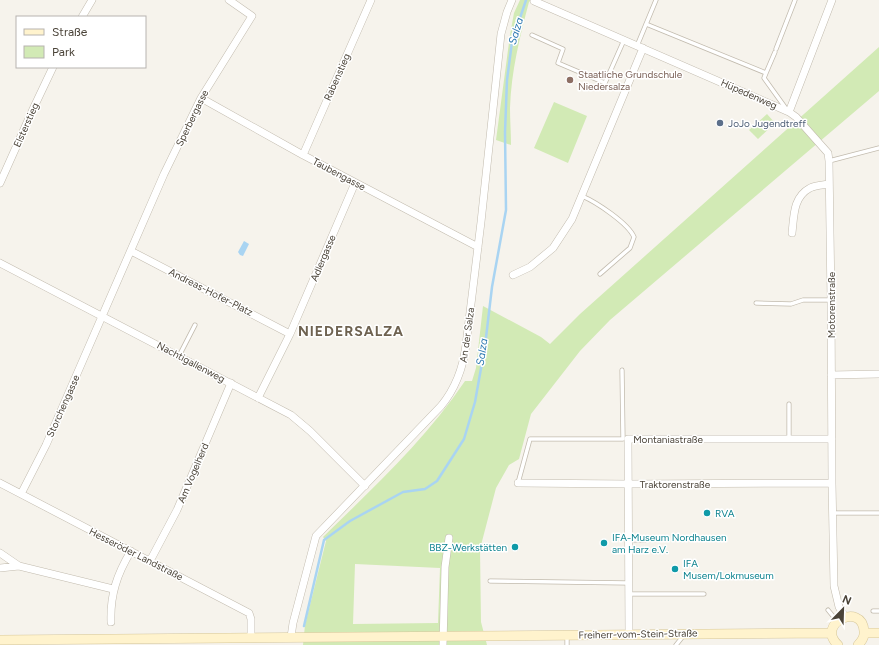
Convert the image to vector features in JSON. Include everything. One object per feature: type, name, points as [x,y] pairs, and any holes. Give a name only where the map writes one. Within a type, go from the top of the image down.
[{"type":"main road","points":[[837,644],[832,633],[833,628],[841,619],[850,616],[859,620],[862,624],[864,633],[863,638],[858,645]]},
{"type":"main road","name":"Freiherr-vom-Stein-Straße","points":[[0,640],[19,642],[291,637],[443,640],[567,635],[832,633]]},
{"type":"main road","points":[[864,633],[879,633]]},
{"type":"street","points":[[83,16],[92,0]]},
{"type":"street","name":"Sperbergasse","points":[[131,251],[164,174],[201,98],[252,16],[229,0]]},
{"type":"street","name":"Rabenstieg","points":[[303,155],[371,0]]},
{"type":"street","name":"An der Salza","points":[[291,637],[310,554],[316,536],[441,406],[454,386],[464,361],[501,34],[512,0]]},
{"type":"street","name":"Hüpedenweg","points":[[534,1],[789,112],[832,0]]},
{"type":"street","points":[[513,275],[530,267],[553,248],[572,219],[640,47]]},
{"type":"street","name":"Elsterstieg","points":[[0,183],[53,68]]},
{"type":"street","name":"Taubengasse","points":[[201,98],[355,183],[478,247]]},
{"type":"street","name":"Motorenstraße","points":[[789,112],[796,117],[828,153],[829,160],[832,514],[834,586],[841,619]]},
{"type":"street","name":"Adlergasse","points":[[290,334],[355,183]]},
{"type":"street","points":[[792,233],[794,211],[796,203],[801,195],[811,187],[829,184]]},
{"type":"street","points":[[103,316],[131,251]]},
{"type":"street","name":"Andreas-Hofer-Platz","points":[[131,251],[290,334]]},
{"type":"street","name":"Nachtigallenweg","points":[[0,263],[291,415],[310,431],[365,486]]},
{"type":"street","name":"Storchengasse","points":[[21,494],[46,445],[103,316]]},
{"type":"street","points":[[258,398],[290,334]]},
{"type":"street","points":[[831,375],[879,374]]},
{"type":"street","name":"Am Vogelherd","points":[[150,561],[177,510],[231,383]]},
{"type":"street","name":"Montaniastraße","points":[[629,634],[628,484],[625,439],[832,439]]},
{"type":"street","name":"Hesseröder Landstraße","points":[[0,483],[249,613],[251,619],[251,638]]},
{"type":"street","name":"Traktorenstraße","points":[[518,484],[832,483]]},
{"type":"street","points":[[443,640],[445,567],[449,538]]},
{"type":"street","points":[[111,622],[110,607],[113,589],[118,574],[131,551]]},
{"type":"street","points":[[0,553],[19,566]]},
{"type":"street","points":[[0,568],[19,566],[113,589]]},
{"type":"lane","points":[[640,47],[646,24],[656,0]]},
{"type":"lane","points":[[789,112],[764,78],[795,0]]},
{"type":"lane","points":[[646,24],[766,73]]},
{"type":"lane","points":[[532,35],[563,49],[558,63],[605,83],[624,40]]},
{"type":"lane","points":[[829,160],[879,148]]},
{"type":"lane","points":[[582,196],[603,208],[631,230],[634,237],[630,248],[600,274]]},
{"type":"lane","points":[[756,303],[791,304],[803,300],[831,300]]},
{"type":"lane","points":[[179,356],[195,325]]},
{"type":"lane","points":[[518,484],[530,439],[625,439],[622,370]]},
{"type":"lane","points":[[789,404],[789,439]]},
{"type":"lane","points":[[832,514],[879,513]]},
{"type":"lane","points":[[628,540],[645,540]]},
{"type":"lane","points":[[490,581],[628,583]]},
{"type":"lane","points":[[628,594],[704,594]]},
{"type":"lane","points":[[828,610],[841,619]]},
{"type":"lane","points":[[874,611],[879,611]]},
{"type":"lane","points":[[676,645],[685,634]]},
{"type":"lane","points":[[566,645],[567,635]]},
{"type":"green space","points":[[520,0],[531,0],[529,2],[519,41],[512,81],[510,108],[511,145],[496,140],[510,35],[514,13]]},
{"type":"green space","points":[[879,47],[879,91],[610,320],[580,351],[531,414],[519,459],[509,465],[496,488],[480,549],[481,622],[487,645],[303,645],[305,625],[326,541],[323,537],[416,443],[450,402],[465,381],[472,381],[476,368],[483,306],[541,337],[550,344],[580,314]],"holes":[[[355,564],[440,568],[438,623],[353,624]]]},
{"type":"green space","points":[[554,102],[587,116],[568,163],[534,148]]},
{"type":"green space","points":[[767,114],[775,123],[758,139],[749,130]]},
{"type":"water","points":[[244,241],[249,244],[243,256],[238,252]]},
{"type":"waterway","name":"Salza","points":[[304,626],[324,540],[350,521],[403,492],[425,489],[437,481],[464,439],[475,402],[485,346],[492,287],[506,210],[505,132],[507,80],[512,42],[526,0]]},
{"type":"place","name":"Staatliche Grundschule Niedersalza","points":[[570,80]]},
{"type":"place","name":"JoJo Jugendtreff","points":[[720,123]]},
{"type":"place","name":"RVA","points":[[707,513]]},
{"type":"place","name":"IFA-Museum Nordhausen am Harz e.V.","points":[[604,543]]},
{"type":"place","name":"BBZ-Werkstätten","points":[[515,547]]},
{"type":"place","name":"IFA Musem/Lokmuseum","points":[[675,569]]},
{"type":"district","name":"NIEDERSALZA","points":[[351,331]]}]
